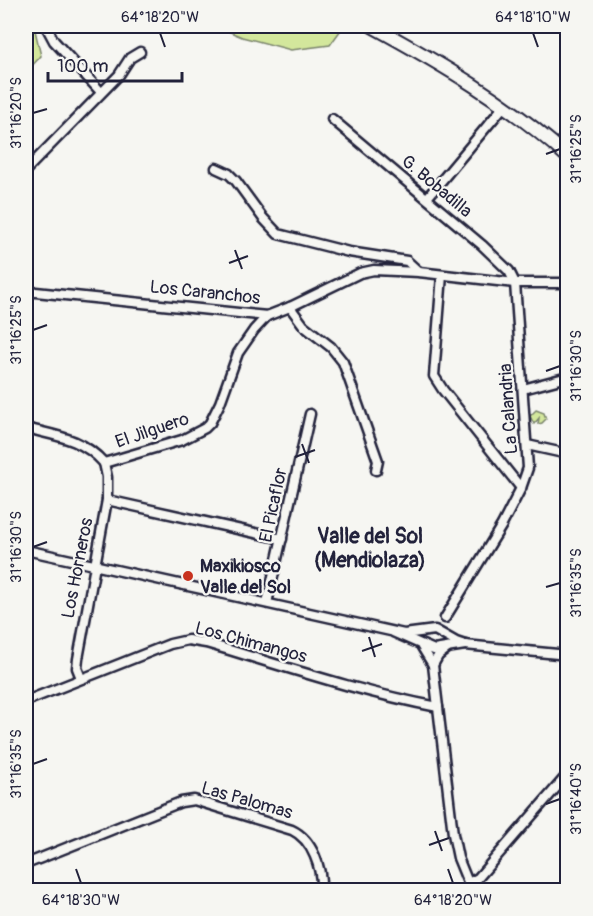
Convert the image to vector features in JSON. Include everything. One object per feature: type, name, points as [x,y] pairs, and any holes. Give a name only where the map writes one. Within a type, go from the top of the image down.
[{"type":"street","points":[[46,26],[54,40],[100,92]]},
{"type":"street","points":[[372,26],[419,52],[504,106],[567,157]]},
{"type":"street","points":[[26,170],[119,75],[130,58],[140,52]]},
{"type":"street","points":[[427,198],[504,106]]},
{"type":"street","name":"G. Bobadilla","points":[[332,119],[427,198],[509,271],[515,283]]},
{"type":"street","points":[[216,168],[229,174],[236,181],[262,218],[278,234],[349,252],[407,261],[419,272]]},
{"type":"street","name":"Los Caranchos","points":[[26,291],[267,316],[366,271],[374,270],[419,272],[515,283],[567,283]]},
{"type":"street","points":[[442,275],[434,376],[521,488]]},
{"type":"street","name":"La Calandria","points":[[424,631],[445,618],[502,525],[521,488],[528,468],[515,283]]},
{"type":"street","points":[[290,307],[304,326],[330,347],[343,362],[378,461],[376,470]]},
{"type":"street","name":"El Jilguero","points":[[26,428],[71,439],[90,448],[104,463],[182,440],[206,428],[210,423],[220,403],[238,353],[267,316]]},
{"type":"street","points":[[523,389],[567,377]]},
{"type":"street","name":"El Picaflor","points":[[267,603],[310,414]]},
{"type":"street","points":[[526,445],[567,454]]},
{"type":"street","name":"Los Horneros","points":[[81,678],[77,668],[78,659],[107,500],[107,477],[104,463]]},
{"type":"street","points":[[107,500],[282,540]]},
{"type":"street","points":[[26,550],[393,632],[410,634],[435,630],[465,645]]},
{"type":"street","points":[[445,618],[449,647]]},
{"type":"street","points":[[424,631],[421,645],[433,665]]},
{"type":"street","points":[[393,632],[434,650],[465,645],[567,655]]},
{"type":"street","name":"Los Chimangos","points":[[26,701],[170,644],[188,640],[206,643],[395,699],[438,707]]},
{"type":"street","points":[[449,647],[434,660],[433,665],[453,834],[458,858],[470,887],[567,774]]},
{"type":"street","name":"Las Palomas","points":[[26,864],[181,802],[194,800],[292,830],[303,836],[317,863],[321,878],[321,891]]},
{"type":"green space","points":[[26,26],[34,26],[41,56],[26,72]]},
{"type":"green space","points":[[216,26],[343,27],[330,45],[291,50],[242,37]]},
{"type":"green space","points":[[536,410],[544,413],[546,419],[542,423],[538,424],[539,418],[534,424],[530,416]]},
{"type":"waterway","points":[[564,890],[568,888]]},
{"type":"place","name":"Maxikiosco Valle del Sol","points":[[188,576]]},
{"type":"district","name":"Valle del Sol (Mendiolaza)","points":[[370,548]]}]
